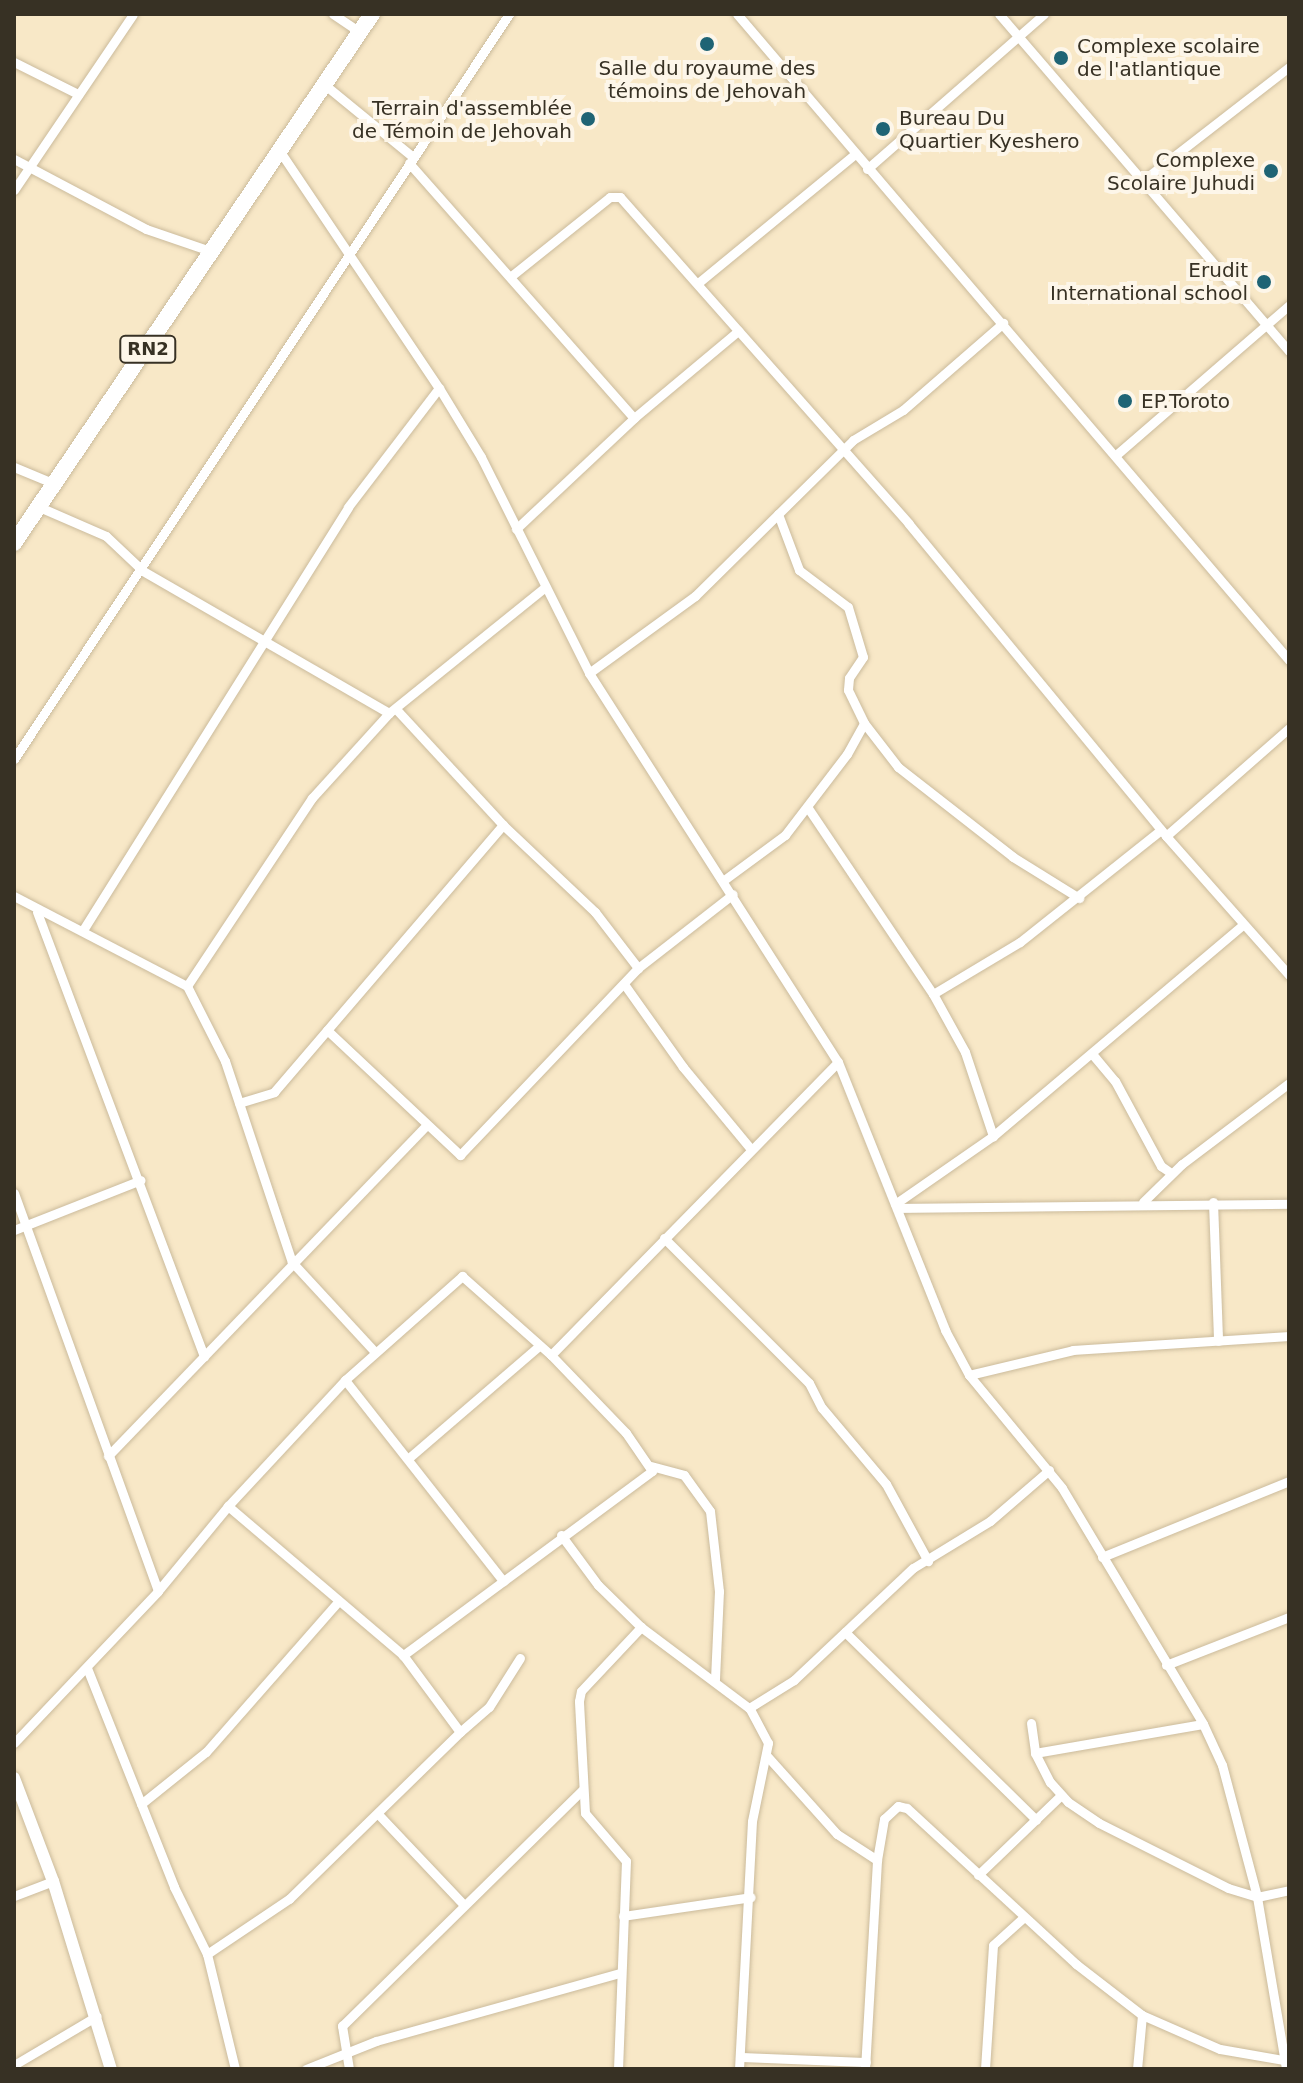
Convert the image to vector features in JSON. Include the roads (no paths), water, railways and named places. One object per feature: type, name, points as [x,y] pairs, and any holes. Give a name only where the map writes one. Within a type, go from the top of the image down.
[{"type":"highway","name":"RN2","points":[[14,543],[215,252],[372,14]]},
{"type":"street","points":[[14,190],[133,14]]},
{"type":"street","points":[[333,14],[361,33]]},
{"type":"street","points":[[14,759],[143,571],[246,403],[509,14]]},
{"type":"street","points":[[737,14],[854,155],[1003,323],[1289,660]]},
{"type":"street","points":[[999,14],[1289,351]]},
{"type":"street","points":[[867,169],[1017,34],[1044,14]]},
{"type":"street","points":[[14,62],[78,94]]},
{"type":"street","points":[[1142,181],[1289,67]]},
{"type":"street","points":[[325,85],[411,160],[634,418]]},
{"type":"street","points":[[281,153],[439,388],[516,529],[589,673],[838,1062],[969,1375],[1049,1470],[1203,1724],[1222,1765],[1257,1897],[1285,2064],[1220,2049],[1142,2015],[1024,1917],[903,1806],[894,1807],[884,1819],[877,1860],[866,2066],[740,2057]]},
{"type":"street","points":[[698,283],[854,155]]},
{"type":"street","points":[[14,159],[146,229],[215,252]]},
{"type":"street","points":[[510,277],[615,195],[698,283],[844,450],[1163,833],[1289,975]]},
{"type":"street","points":[[1116,455],[1289,305]]},
{"type":"street","points":[[589,673],[695,596],[844,450],[903,410],[1003,323]]},
{"type":"street","points":[[516,529],[634,418],[738,331]]},
{"type":"street","points":[[83,930],[265,645],[348,507],[439,388]]},
{"type":"street","points":[[14,467],[56,485]]},
{"type":"street","points":[[37,506],[113,541],[143,571],[265,645],[392,711],[503,825],[595,912],[638,968]]},
{"type":"street","points":[[778,514],[799,570],[848,607],[863,657],[847,686],[864,723],[898,767],[957,816],[1079,898]]},
{"type":"street","points":[[187,986],[295,820],[392,711],[545,587]]},
{"type":"street","points":[[724,880],[778,842],[808,808],[864,723]]},
{"type":"street","points":[[933,994],[1020,942],[1079,898],[1289,728]]},
{"type":"street","points":[[808,808],[933,994],[965,1052],[993,1136]]},
{"type":"street","points":[[239,1103],[274,1092],[503,825]]},
{"type":"street","points":[[327,1030],[460,1155],[638,968],[733,894]]},
{"type":"street","points":[[14,896],[37,912],[83,930],[187,986],[217,1040],[292,1262],[375,1352]]},
{"type":"street","points":[[37,912],[141,1180],[204,1357]]},
{"type":"street","points":[[896,1206],[993,1136],[1093,1055],[1243,925]]},
{"type":"street","points":[[624,984],[683,1067],[750,1148]]},
{"type":"street","points":[[1093,1055],[1115,1081],[1161,1166],[1171,1173]]},
{"type":"street","points":[[551,1355],[750,1148],[838,1062]]},
{"type":"street","points":[[1143,1202],[1171,1173],[1289,1083]]},
{"type":"street","points":[[108,1456],[426,1125]]},
{"type":"street","points":[[14,1230],[141,1180]]},
{"type":"street","points":[[14,1193],[158,1591]]},
{"type":"street","points":[[896,1206],[1143,1202],[1289,1204]]},
{"type":"street","points":[[1213,1202],[1218,1341]]},
{"type":"street","points":[[664,1238],[804,1377],[822,1408],[886,1484],[928,1561]]},
{"type":"street","points":[[14,1743],[158,1591],[228,1506],[345,1380],[462,1276],[551,1355],[651,1466],[684,1475],[710,1511],[719,1591],[715,1680]]},
{"type":"street","points":[[969,1375],[1073,1350],[1289,1336]]},
{"type":"street","points":[[410,1457],[539,1346]]},
{"type":"street","points":[[345,1380],[410,1457],[503,1581]]},
{"type":"street","points":[[403,1655],[561,1535],[650,1474],[651,1466]]},
{"type":"street","points":[[749,1708],[794,1680],[913,1568],[990,1521],[1049,1470]]},
{"type":"street","points":[[1102,1557],[1289,1481]]},
{"type":"street","points":[[228,1506],[403,1655],[460,1732]]},
{"type":"street","points":[[561,1535],[598,1585],[641,1627],[749,1708],[764,1733],[767,1756],[752,1821],[751,1897],[739,2069]]},
{"type":"street","points":[[141,1804],[206,1752],[338,1602]]},
{"type":"street","points":[[1166,1665],[1289,1617]]},
{"type":"street","points":[[618,2069],[624,1856],[586,1816],[581,1691],[641,1627]]},
{"type":"street","points":[[845,1632],[1036,1820]]},
{"type":"street","points":[[207,1954],[270,1916],[378,1814],[489,1707],[520,1658]]},
{"type":"street","points":[[87,1668],[112,1719],[141,1804],[207,1954],[235,2069]]},
{"type":"street","points":[[1031,1723],[1035,1753],[1060,1796],[1159,1856],[1257,1897],[1289,1890]]},
{"type":"street","points":[[1035,1753],[1203,1724]]},
{"type":"street","points":[[767,1756],[837,1834],[877,1860]]},
{"type":"street","points":[[14,1778],[53,1881],[111,2069]]},
{"type":"street","points":[[349,2069],[343,2051],[342,2026],[583,1789]]},
{"type":"street","points":[[978,1875],[1060,1796]]},
{"type":"street","points":[[378,1814],[463,1904]]},
{"type":"street","points":[[14,1896],[53,1881]]},
{"type":"street","points":[[623,1916],[751,1897]]},
{"type":"street","points":[[985,2069],[993,1945],[1024,1917]]},
{"type":"street","points":[[306,2069],[343,2051],[619,1973]]},
{"type":"street","points":[[1137,2069],[1142,2015]]},
{"type":"street","points":[[14,2065],[97,2016]]},
{"type":"place","name":"Salle du royaume des témoins de Jehovah","points":[[707,44]]},
{"type":"place","name":"Complexe scolaire de l'atlantique","points":[[1061,58]]},
{"type":"place","name":"Terrain d'assemblée de Témoin de Jehovah","points":[[588,119]]},
{"type":"place","name":"Bureau Du Quartier Kyeshero","points":[[883,129]]},
{"type":"place","name":"Complexe Scolaire Juhudi","points":[[1271,171]]},
{"type":"place","name":"Erudit International school","points":[[1264,282]]},
{"type":"place","name":"EP.Toroto","points":[[1125,401]]}]
